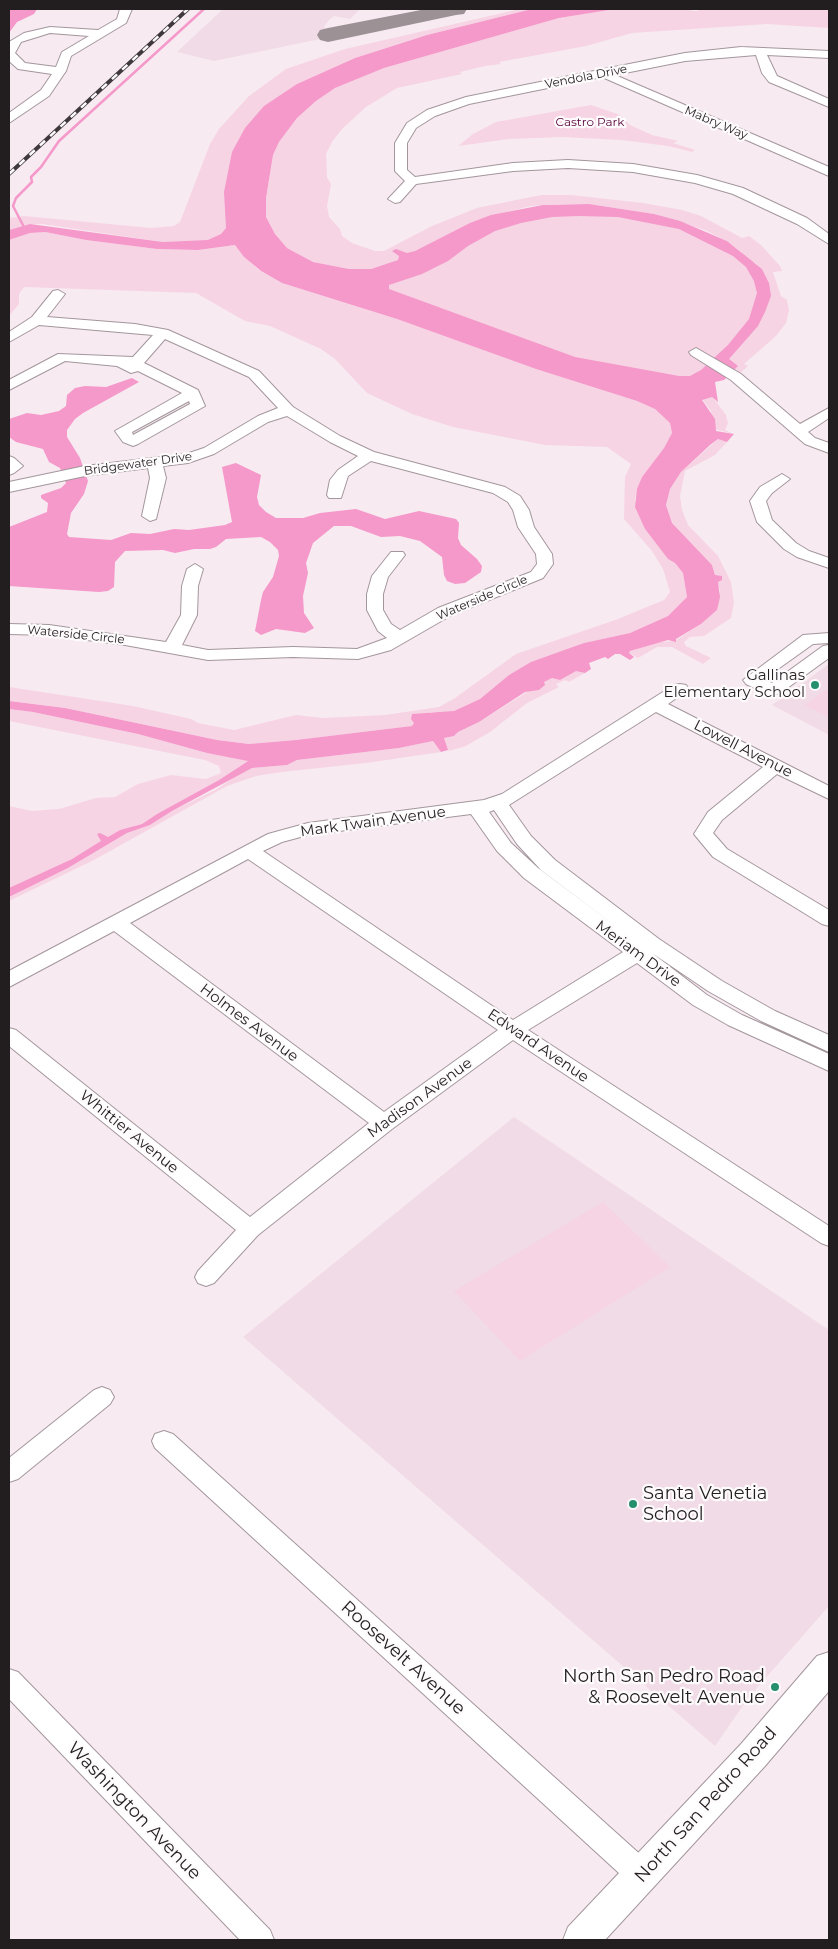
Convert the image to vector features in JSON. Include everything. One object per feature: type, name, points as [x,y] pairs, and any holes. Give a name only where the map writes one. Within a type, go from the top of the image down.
[{"type":"main road","name":"North San Pedro Road","points":[[581,1940],[829,1667]]},
{"type":"street","points":[[9,119],[40,98],[60,71],[66,54],[122,21],[126,9]]},
{"type":"street","points":[[60,71],[22,66],[13,60],[9,53],[11,46],[17,40],[28,35],[50,30],[71,30],[101,34]]},
{"type":"street","points":[[760,51],[768,72],[773,79],[829,104]]},
{"type":"street","name":"Vendola Drive","points":[[412,181],[401,171],[401,143],[411,126],[431,113],[466,101],[685,58],[760,51],[829,54]]},
{"type":"street","name":"Mabry Way","points":[[604,73],[829,172]]},
{"type":"street","points":[[395,199],[412,181],[513,166],[549,164],[600,165],[640,169],[697,179],[738,191],[802,221],[829,240]]},
{"type":"street","points":[[9,338],[37,320],[58,294]]},
{"type":"street","name":"Waterside Circle","points":[[9,629],[59,631],[231,656],[293,652],[358,654],[385,646],[444,612],[537,575],[545,564],[544,554],[526,527],[521,510],[514,499],[499,490],[401,466],[369,455],[335,438],[288,410],[254,374],[160,332],[37,320]]},
{"type":"street","points":[[133,363],[160,332]]},
{"type":"street","points":[[696,352],[736,377],[810,441],[829,448]]},
{"type":"street","points":[[9,386],[63,357],[133,363],[193,393]]},
{"type":"street","name":"Bridgewater Drive","points":[[11,477],[62,475],[188,458],[209,450],[263,419],[288,410]]},
{"type":"street","points":[[799,431],[829,412]]},
{"type":"street","points":[[335,494],[338,480],[343,473],[369,455]]},
{"type":"street","points":[[150,516],[158,478],[156,463]]},
{"type":"street","points":[[782,479],[766,490],[758,501],[765,522],[790,546],[803,554],[829,563]]},
{"type":"street","points":[[397,555],[380,576],[375,594],[375,610],[384,627],[399,638]]},
{"type":"street","points":[[172,648],[188,614],[190,586],[195,568]]},
{"type":"street","points":[[829,638],[809,639],[752,680],[773,690],[829,650]]},
{"type":"street","name":"Mark Twain Avenue","points":[[9,980],[249,850],[275,838],[308,829],[476,807],[509,798],[680,689]]},
{"type":"street","name":"Lowell Avenue","points":[[656,705],[829,793]]},
{"type":"street","points":[[776,766],[715,816],[704,834],[720,853],[829,919]]},
{"type":"street","name":"Meriam Drive","points":[[498,802],[524,840],[548,865],[700,1000],[735,1020],[829,1063]]},
{"type":"street","name":"Meriam Drive","points":[[476,807],[504,848],[531,873],[644,949],[768,1016],[829,1044]]},
{"type":"street","name":"Edward Avenue","points":[[249,850],[513,1030],[829,1237]]},
{"type":"street","name":"Holmes Avenue","points":[[115,922],[384,1123]]},
{"type":"street","name":"Madison Avenue","points":[[206,1277],[250,1229],[384,1123],[513,1030],[644,949]]},
{"type":"street","name":"Whittier Avenue","points":[[9,1035],[250,1229]]},
{"type":"street","points":[[9,1472],[102,1396]]},
{"type":"street","name":"Roosevelt Avenue","points":[[164,1441],[642,1875]]},
{"type":"street","name":"Washington Avenue","points":[[9,1681],[260,1940]]},
{"type":"shaded area","points":[[9,9],[37,9],[34,14],[17,22],[9,33]]},
{"type":"shaded area","points":[[223,9],[360,9],[350,19],[334,16],[329,20],[324,27],[330,37],[214,61],[177,52]]},
{"type":"shaded area","points":[[532,9],[615,9],[559,18],[384,68],[335,88],[316,101],[297,118],[279,142],[273,155],[266,198],[266,217],[275,234],[287,248],[313,262],[349,269],[371,269],[398,260],[399,256],[392,251],[396,249],[407,253],[415,251],[470,223],[491,215],[543,205],[589,204],[654,214],[680,221],[727,241],[762,269],[769,283],[771,296],[765,312],[758,326],[729,359],[738,366],[724,380],[715,382],[718,402],[712,397],[702,400],[715,419],[716,431],[734,434],[727,442],[718,439],[681,472],[670,489],[666,505],[672,523],[712,565],[715,575],[722,576],[722,580],[718,582],[720,597],[717,610],[701,624],[676,639],[676,642],[668,640],[630,651],[629,653],[634,657],[630,660],[620,654],[615,654],[608,659],[605,657],[589,663],[591,669],[585,673],[576,671],[560,680],[552,678],[544,682],[545,685],[539,690],[525,692],[479,722],[458,732],[454,736],[444,738],[448,750],[441,752],[433,741],[399,748],[297,760],[287,765],[252,768],[150,825],[127,833],[68,868],[9,897],[9,888],[72,859],[101,841],[97,834],[100,833],[108,837],[120,830],[142,824],[219,780],[248,761],[207,753],[138,734],[33,712],[9,709],[9,701],[65,708],[217,740],[249,744],[412,726],[414,723],[411,719],[412,714],[454,711],[480,699],[509,675],[531,662],[584,643],[630,633],[668,616],[687,597],[683,573],[675,563],[668,559],[645,529],[635,507],[637,489],[642,477],[664,448],[672,433],[670,423],[655,409],[637,401],[536,369],[397,319],[282,283],[261,271],[244,257],[235,245],[198,250],[157,249],[86,240],[45,232],[30,233],[9,240],[9,230],[30,224],[163,242],[208,240],[221,234],[226,228],[224,192],[232,152],[245,128],[264,106],[297,84],[355,58],[427,35]],"holes":[[[552,217],[618,217],[679,229],[733,256],[746,267],[754,281],[757,293],[749,319],[728,345],[701,370],[690,376],[679,376],[575,357],[389,289],[389,285],[422,274],[448,261],[468,246],[495,231],[521,223]]]},
{"type":"shaded area","points":[[132,378],[139,382],[83,413],[75,419],[67,430],[67,437],[80,458],[88,481],[84,494],[71,513],[67,534],[69,537],[111,540],[131,533],[150,534],[174,529],[189,530],[225,525],[232,522],[222,467],[236,463],[261,475],[257,497],[259,505],[276,518],[303,518],[320,513],[356,509],[385,519],[419,511],[456,519],[459,523],[458,538],[461,545],[477,559],[482,566],[481,572],[465,583],[455,584],[447,581],[444,575],[442,557],[420,541],[400,536],[381,537],[351,526],[334,526],[313,543],[306,563],[308,573],[303,596],[304,613],[314,628],[305,633],[276,629],[261,635],[255,631],[261,600],[263,592],[273,577],[279,556],[278,550],[261,537],[226,539],[210,549],[194,549],[175,553],[163,550],[125,551],[115,562],[114,587],[108,591],[9,586],[9,527],[47,512],[48,503],[41,498],[41,495],[61,488],[66,483],[60,468],[49,462],[43,449],[16,442],[9,437],[9,419],[27,413],[41,415],[59,411],[66,406],[67,395],[75,388],[85,386],[106,387]]},
{"type":"shaded area","name":"Gallinas Elementary School","points":[[829,664],[829,735],[772,705]]},
{"type":"shaded area","name":"Santa Venetia School","points":[[514,1117],[829,1330],[829,1606],[749,1697],[715,1746],[243,1337]]},
{"type":"green space","points":[[520,9],[532,9],[427,35],[355,58],[297,84],[227,221],[226,228],[221,234],[208,241],[163,242],[42,224],[30,224],[9,230],[9,218],[24,216],[151,228],[174,226],[180,222],[210,144],[219,129],[249,96],[286,69],[345,49]]},
{"type":"green space","points":[[613,9],[691,9],[692,11],[698,11],[698,9],[829,9],[829,28],[767,24],[632,33],[586,46],[499,62],[501,64],[485,66],[460,72],[462,74],[397,88],[366,107],[342,129],[332,142],[326,154],[327,177],[331,184],[327,206],[329,217],[340,229],[342,236],[352,243],[375,251],[384,251],[432,226],[477,208],[541,195],[571,195],[643,203],[682,210],[701,216],[742,238],[749,236],[761,245],[780,266],[782,271],[773,272],[781,296],[787,300],[789,310],[786,323],[776,336],[744,364],[748,366],[739,374],[733,371],[738,366],[681,394],[474,341],[363,281],[478,220],[415,251],[399,256],[398,260],[371,269],[349,269],[313,262],[287,248],[275,234],[266,217],[266,198],[273,155],[279,142],[297,118],[316,101],[335,88],[384,68],[559,18]],"holes":[[[589,204],[654,214],[705,230],[727,241],[743,253],[686,226],[579,205],[490,216],[531,206]],[[754,262],[762,269],[769,283],[765,312],[752,331],[762,307]]]},
{"type":"green space","name":"Castro Park","points":[[591,105],[620,115],[630,125],[652,135],[678,141],[673,143],[695,150],[692,152],[668,146],[622,140],[563,137],[509,139],[458,146],[473,134],[496,122]]},
{"type":"green space","points":[[45,232],[86,240],[157,249],[198,250],[235,245],[244,257],[260,271],[282,283],[397,319],[536,369],[637,401],[655,409],[670,423],[672,433],[664,448],[642,477],[635,499],[645,529],[668,559],[675,563],[683,573],[687,597],[668,616],[630,633],[584,643],[509,675],[480,699],[454,711],[441,714],[431,712],[412,726],[249,744],[217,740],[65,708],[9,701],[9,687],[133,706],[191,719],[198,723],[234,730],[296,715],[323,718],[385,715],[439,707],[455,698],[516,654],[618,619],[664,600],[670,592],[663,569],[652,551],[624,519],[625,477],[631,464],[607,447],[545,445],[453,427],[412,414],[367,393],[335,359],[321,349],[270,326],[245,321],[196,293],[24,287],[19,294],[19,304],[9,316],[9,240],[30,233]]},
{"type":"green space","points":[[712,396],[726,415],[728,423],[725,430],[734,434],[714,429],[711,411],[702,399]]},
{"type":"green space","points":[[718,439],[727,442],[715,455],[685,471],[680,496],[682,510],[688,525],[718,556],[731,582],[734,603],[731,618],[704,636],[690,637],[684,642],[686,646],[711,658],[703,664],[672,647],[657,647],[638,658],[629,653],[630,651],[659,642],[675,641],[701,624],[717,610],[720,590],[712,565],[672,523],[666,505],[670,489],[681,472]]},
{"type":"green space","points":[[576,670],[585,673],[569,682],[565,680],[556,684],[559,687],[527,703],[490,732],[466,746],[449,751],[444,744],[443,738],[454,736],[458,732],[479,722],[543,682],[552,678],[560,680]]},
{"type":"green space","points":[[829,689],[829,718],[805,705]]},
{"type":"green space","points":[[9,709],[33,712],[138,734],[207,753],[249,760],[219,780],[142,824],[120,830],[72,859],[9,888],[9,806],[32,811],[59,809],[96,798],[115,797],[138,784],[171,775],[206,779],[221,773],[219,766],[205,760],[9,721]]},
{"type":"green space","points":[[433,741],[441,752],[256,776],[227,786],[94,860],[9,901],[9,897],[68,868],[127,833],[150,825],[172,811],[217,789],[243,771],[252,768],[287,765],[297,760],[399,748]]},
{"type":"green space","points":[[603,1202],[670,1267],[520,1361],[454,1291]]},
{"type":"waterway","points":[[25,229],[13,206],[16,198],[32,182],[31,177],[41,167],[59,141],[204,9]]},
{"type":"taxiway","points":[[328,35],[456,9]]},
{"type":"railway","points":[[9,174],[188,9]]},
{"type":"place","name":"Gallinas Elementary School","points":[[815,685]]},
{"type":"place","name":"Santa Venetia School","points":[[633,1504]]},
{"type":"place","name":"North San Pedro Road & Roosevelt Avenue","points":[[775,1687]]}]
